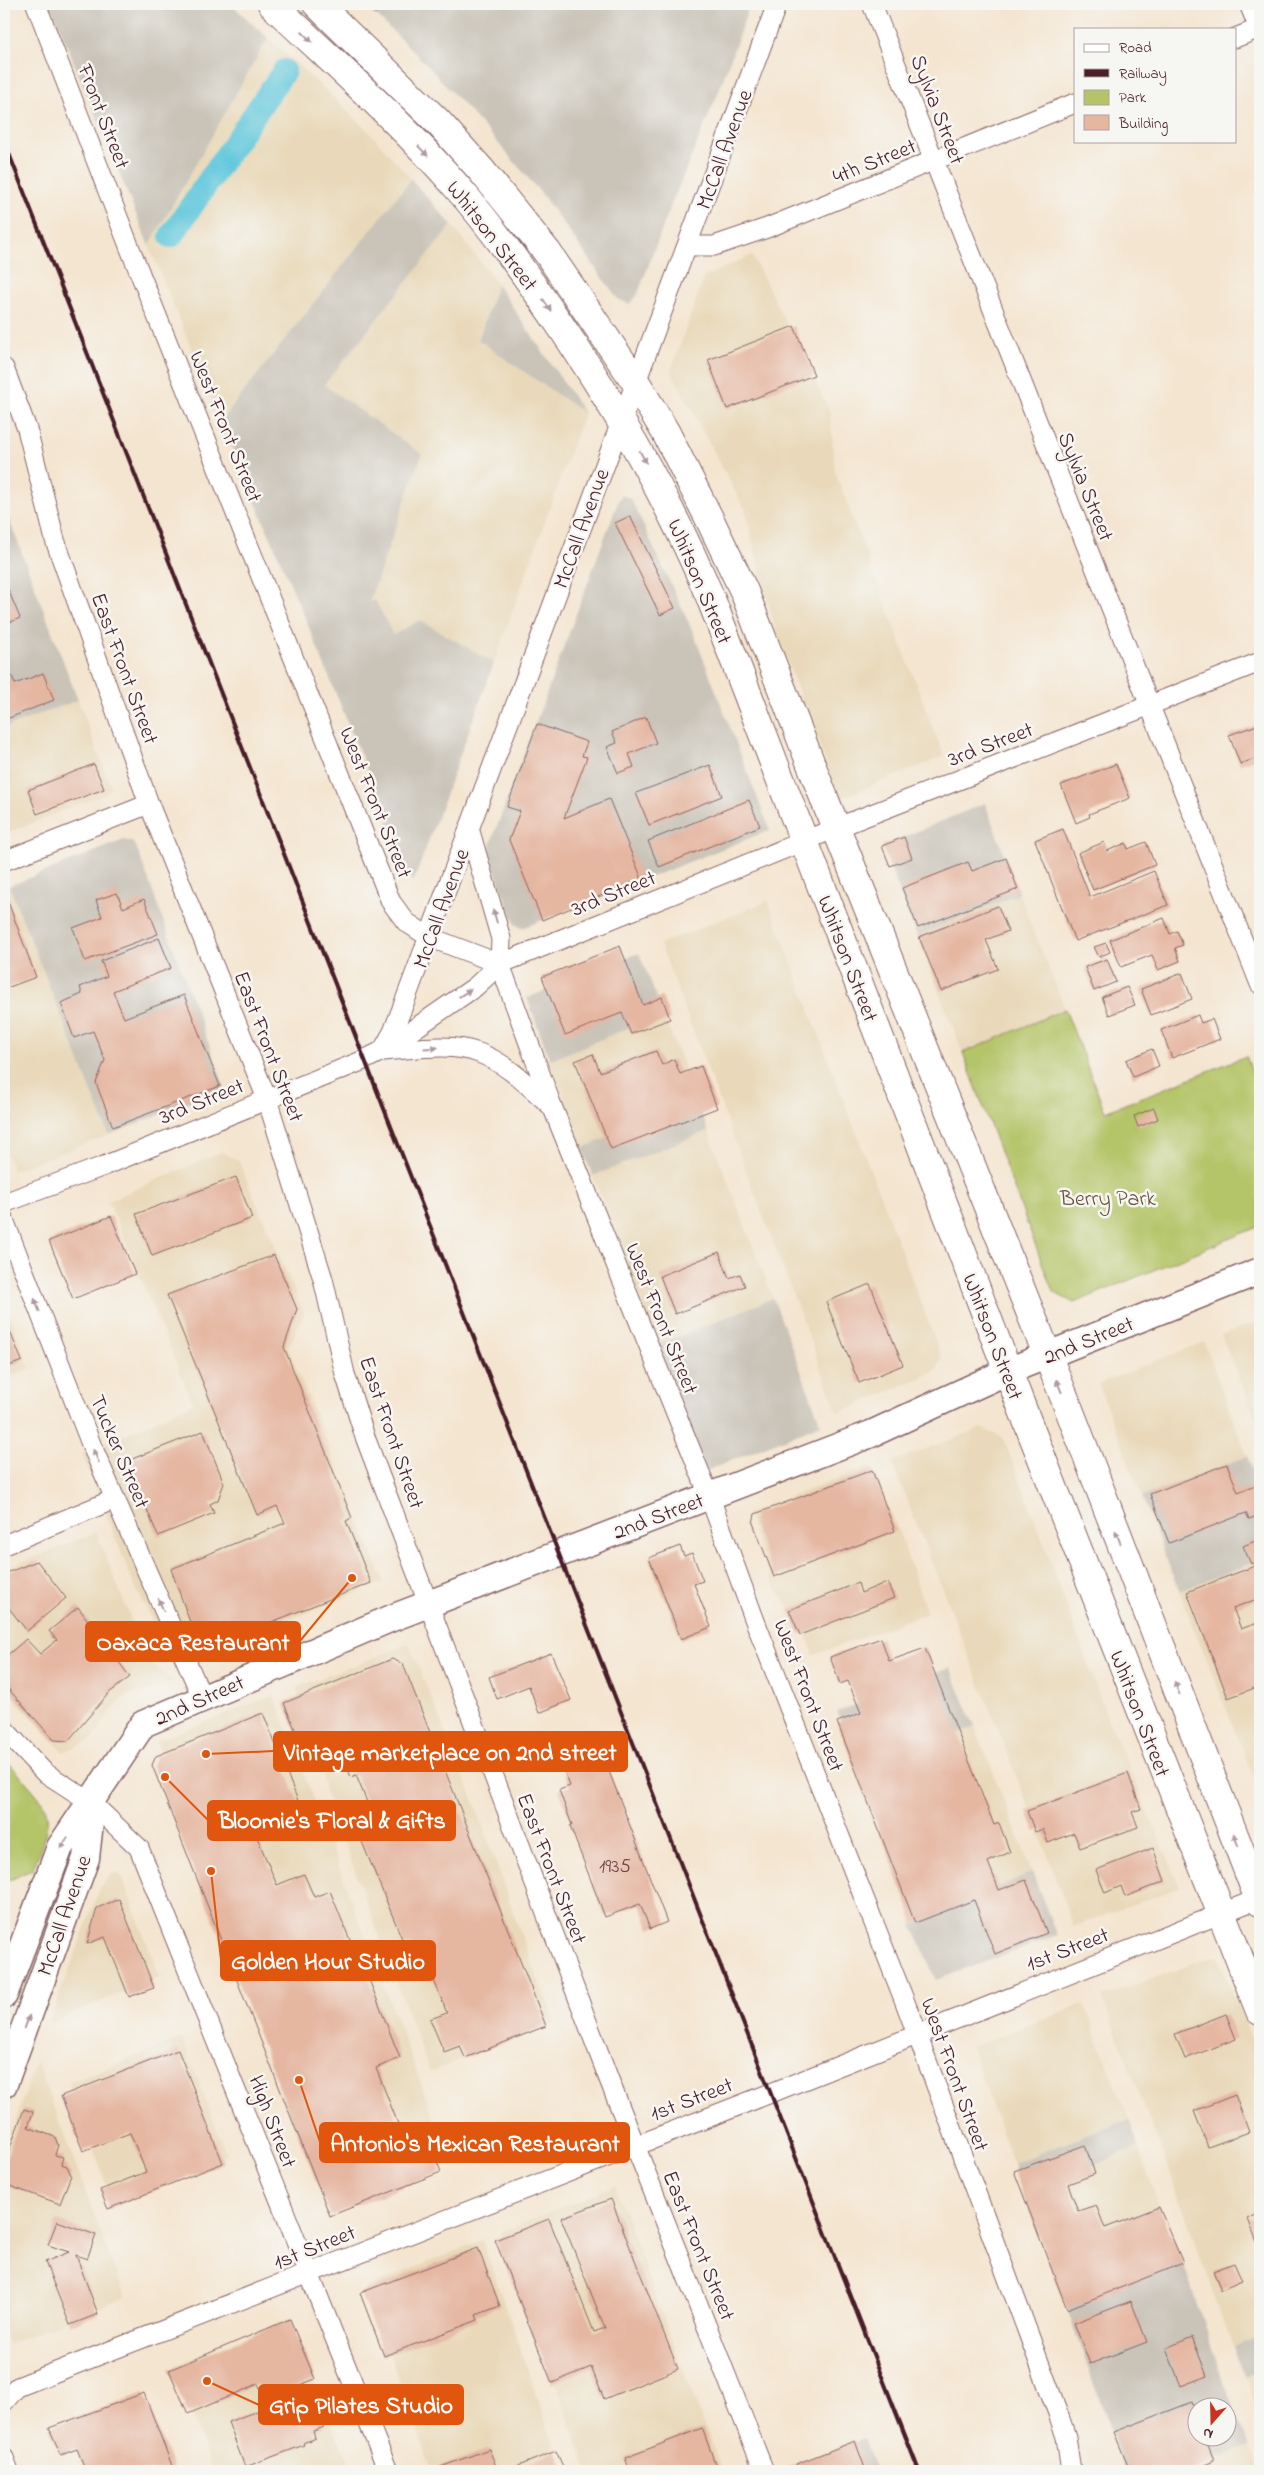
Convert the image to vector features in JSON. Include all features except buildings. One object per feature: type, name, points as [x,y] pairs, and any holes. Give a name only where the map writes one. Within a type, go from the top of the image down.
[{"type":"main road","name":"Whitson Street","points":[[272,4],[380,108],[457,186],[520,267],[590,368],[621,419],[687,543],[804,840],[1008,1371],[1260,2011]]},
{"type":"main road","name":"Whitson Street","points":[[317,4],[392,75],[487,176],[568,281],[635,381],[674,450],[744,591],[1260,1899]]},
{"type":"main road","name":"2nd Street","points":[[92,1803],[143,1724],[202,1697],[429,1603],[871,1434],[1008,1371],[1260,1271]]},
{"type":"main road","name":"McCall Avenue","points":[[4,1995],[60,1848],[92,1803]]},
{"type":"main road","name":"McCall Avenue","points":[[4,2084],[86,1858],[92,1803]]},
{"type":"street","name":"Front Street","points":[[36,4],[129,246]]},
{"type":"street","name":"McCall Avenue","points":[[382,1051],[393,1032],[429,937],[635,381],[688,246],[776,4]]},
{"type":"street","name":"Sylvia Street","points":[[872,4],[1148,706],[1260,984]]},
{"type":"street","points":[[1236,38],[1260,29],[1249,4]]},
{"type":"street","name":"4th Street","points":[[688,246],[714,246],[766,228],[1074,103]]},
{"type":"street","name":"West Front Street","points":[[129,246],[391,902],[406,922],[429,937],[500,964],[552,1106],[709,1496],[755,1621],[916,2034],[1064,2430],[1072,2471]]},
{"type":"street","name":"East Front Street","points":[[4,368],[27,429],[56,540],[149,804],[267,1099],[323,1280],[355,1409],[535,1888],[634,2145],[764,2471]]},
{"type":"street","name":"3rd Street","points":[[4,1203],[104,1166],[320,1079],[382,1051],[475,987],[500,964],[804,840],[1260,662]]},
{"type":"street","points":[[4,861],[149,804]]},
{"type":"street","points":[[469,828],[502,940],[500,964]]},
{"type":"street","points":[[382,1051],[447,1047],[478,1052],[497,1061],[552,1106]]},
{"type":"street","name":"Tucker Street","points":[[4,1220],[91,1444],[190,1675],[202,1697]]},
{"type":"street","points":[[4,1545],[115,1499]]},
{"type":"street","name":"High Street","points":[[4,1728],[44,1772],[92,1803],[139,1848],[388,2471]]},
{"type":"street","name":"1st Street","points":[[4,2402],[16,2388],[1260,1899]]},
{"type":"street","points":[[4,2458],[9,2471]]},
{"type":"shaded area","points":[[50,4],[231,4],[268,38],[149,246]]},
{"type":"shaded area","points":[[385,4],[750,4],[719,91],[673,200],[637,296],[629,304],[618,299],[541,193],[487,130],[423,61],[376,15]]},
{"type":"shaded area","points":[[268,38],[373,136],[411,179],[221,421],[149,246]]},
{"type":"shaded area","points":[[411,179],[452,225],[324,385],[422,454],[369,602],[375,600],[393,635],[420,620],[494,663],[413,883],[308,625],[221,421]]},
{"type":"shaded area","points":[[452,225],[497,284],[477,340],[584,413],[494,663],[420,620],[393,635],[375,601],[369,602],[422,454],[323,385]]},
{"type":"shaded area","points":[[752,255],[830,412],[835,472],[944,756],[840,799],[776,632],[745,510],[671,371],[704,277]]},
{"type":"shaded area","points":[[497,284],[584,413],[478,340]]},
{"type":"shaded area","points":[[622,495],[631,499],[693,632],[770,830],[522,928],[515,924],[490,857],[490,845]]},
{"type":"shaded area","points":[[4,506],[78,700],[4,728]]},
{"type":"shaded area","points":[[78,700],[111,788],[105,794],[4,834],[4,728]]},
{"type":"shaded area","points":[[985,803],[1019,894],[917,936],[882,846]]},
{"type":"shaded area","points":[[124,840],[132,842],[136,846],[225,1088],[109,1135],[9,886]]},
{"type":"shaded area","points":[[9,886],[109,1135],[13,1171],[4,1149],[4,888]]},
{"type":"shaded area","points":[[1019,894],[1065,1009],[963,1053],[917,936]]},
{"type":"shaded area","points":[[768,901],[942,1358],[936,1371],[838,1413],[660,944]]},
{"type":"shaded area","points":[[639,953],[663,1014],[550,1060],[527,998]]},
{"type":"shaded area","points":[[663,1014],[697,1102],[582,1148],[550,1060]]},
{"type":"shaded area","points":[[697,1102],[708,1131],[593,1176],[582,1148]]},
{"type":"shaded area","points":[[708,1131],[773,1298],[658,1345],[593,1176]]},
{"type":"shaded area","points":[[221,1152],[238,1160],[304,1313],[288,1348],[384,1582],[220,1647],[201,1663],[174,1660],[134,1585],[82,1454],[193,1403],[108,1201]]},
{"type":"shaded area","points":[[773,1298],[821,1424],[706,1471],[658,1345]]},
{"type":"shaded area","points":[[4,1301],[30,1369],[4,1377]]},
{"type":"shaded area","points":[[1260,1321],[1260,1420],[1257,1421],[1221,1335]]},
{"type":"shaded area","points":[[1204,1342],[1247,1456],[1142,1497],[1098,1384]]},
{"type":"shaded area","points":[[982,1428],[1003,1438],[1031,1508],[1105,1711],[1180,1887],[1073,1927],[1050,1861],[892,1462]]},
{"type":"shaded area","points":[[1247,1456],[1260,1489],[1260,1560],[1179,1591],[1142,1497]]},
{"type":"shaded area","points":[[871,1465],[899,1532],[927,1613],[814,1655],[802,1626],[772,1582],[747,1514]]},
{"type":"shaded area","points":[[96,1533],[146,1656],[173,1683],[128,1695],[117,1703],[92,1740],[63,1752],[4,1687],[4,1569]]},
{"type":"shaded area","points":[[1260,1560],[1260,1793],[1179,1591]]},
{"type":"shaded area","points":[[409,1644],[476,1807],[535,1973],[556,2023],[430,2072],[325,1791],[319,1746],[296,1688]]},
{"type":"shaded area","points":[[950,1668],[975,1727],[861,1771],[837,1712]]},
{"type":"shaded area","points":[[274,1695],[451,2163],[334,2211],[156,1741]]},
{"type":"shaded area","points":[[975,1727],[1032,1872],[912,1925],[906,1884],[861,1771]]},
{"type":"shaded area","points":[[1032,1872],[1057,1936],[936,1980],[912,1925]]},
{"type":"shaded area","points":[[112,1873],[120,1873],[160,1977],[49,2023],[100,1888]]},
{"type":"shaded area","points":[[1217,1955],[1260,2059],[1260,2336],[1232,2347],[1169,2170],[1102,1997]]},
{"type":"shaded area","points":[[1084,2004],[1129,2119],[1013,2163],[971,2047]]},
{"type":"shaded area","points":[[182,2038],[226,2154],[112,2201],[69,2083]]},
{"type":"shaded area","points":[[36,2060],[125,2297],[9,2344],[4,2330],[4,2157]]},
{"type":"shaded area","points":[[1129,2119],[1139,2147],[1023,2193],[1013,2163]]},
{"type":"shaded area","points":[[1139,2147],[1159,2207],[1045,2251],[1023,2193]]},
{"type":"shaded area","points":[[615,2186],[722,2471],[588,2471],[501,2232]]},
{"type":"shaded area","points":[[1159,2207],[1183,2263],[1230,2398],[1186,2398],[1186,2448],[1236,2448],[1236,2413],[1250,2446],[1185,2471],[1125,2471],[1045,2251]]},
{"type":"shaded area","points":[[482,2240],[556,2451],[506,2471],[432,2471],[365,2288]]},
{"type":"shaded area","points":[[291,2318],[311,2376],[352,2471],[213,2471],[174,2366]]},
{"type":"shaded area","points":[[1260,2336],[1260,2371],[1246,2376],[1232,2347]]},
{"type":"shaded area","points":[[1260,2371],[1260,2420],[1246,2376]]},
{"type":"shaded area","points":[[864,2438],[876,2471],[788,2471],[786,2468],[796,2464]]},
{"type":"shaded area","points":[[1250,2446],[1260,2471],[1185,2471]]},
{"type":"green space","name":"Berry Park","points":[[1065,1009],[1105,1112],[1246,1056],[1260,1093],[1260,1226],[1074,1303],[1053,1292],[963,1053]]},
{"type":"green space","points":[[4,1764],[11,1765],[35,1793],[46,1812],[47,1822],[45,1834],[33,1869],[4,1883]]},
{"type":"water","points":[[364,4],[385,4],[376,15]]},
{"type":"waterway","points":[[171,236],[284,71]]},
{"type":"railway","points":[[4,141],[919,2471]]},
{"type":"place","name":"Oaxaca Restaurant","points":[[352,1578]]},
{"type":"place","name":"Vintage marketplace on 2nd street","points":[[206,1754]]},
{"type":"place","name":"Bloomie's Floral & Gifts","points":[[165,1777]]},
{"type":"place","name":"Golden Hour Studio","points":[[211,1871]]},
{"type":"place","name":"Antonio's Mexican Restaurant","points":[[299,2080]]},
{"type":"place","name":"Grip Pilates Studio","points":[[207,2381]]}]
